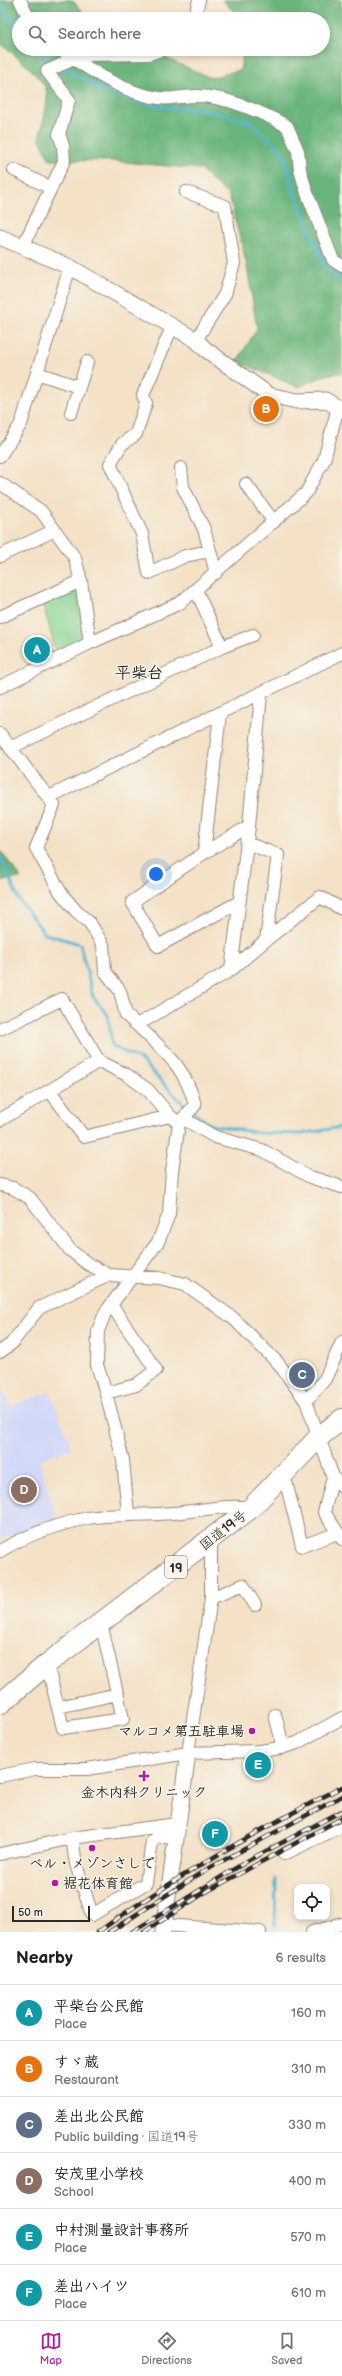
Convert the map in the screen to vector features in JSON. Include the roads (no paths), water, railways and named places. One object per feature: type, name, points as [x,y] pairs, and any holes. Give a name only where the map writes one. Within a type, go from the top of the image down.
[{"type":"highway","name":"国道19号","points":[[0,1704],[47,1664],[251,1508],[320,1437],[342,1419]]},
{"type":"street","points":[[20,0],[26,12]]},
{"type":"street","points":[[196,12],[200,0]]},
{"type":"street","points":[[69,56],[98,75],[138,92],[160,98],[198,96],[222,98],[287,126],[298,151],[300,170],[310,199],[334,260],[342,266]]},
{"type":"street","points":[[23,246],[64,161],[63,146],[59,134],[70,100],[47,71],[72,58],[79,56]]},
{"type":"street","points":[[14,170],[51,188]]},
{"type":"street","points":[[186,192],[226,206],[234,263],[225,294],[196,340]]},
{"type":"street","points":[[0,237],[70,267],[196,340],[205,349],[269,395],[296,401],[325,400],[340,409],[324,460],[306,494],[196,590],[180,603],[90,643],[0,687]]},
{"type":"street","points":[[0,456],[21,424],[70,267]]},
{"type":"street","points":[[172,327],[143,395],[146,403],[136,434],[122,444],[110,464],[142,534],[149,573],[185,556],[209,551]]},
{"type":"street","points":[[71,413],[87,362]]},
{"type":"street","points":[[37,373],[79,387]]},
{"type":"street","points":[[181,468],[183,487],[204,529],[216,573]]},
{"type":"street","points":[[0,483],[41,511],[75,558],[81,581],[90,643]]},
{"type":"street","points":[[246,484],[274,522]]},
{"type":"street","points":[[0,496],[12,490]]},
{"type":"street","points":[[0,556],[55,530]]},
{"type":"street","points":[[0,617],[81,581]]},
{"type":"street","points":[[196,590],[222,647]]},
{"type":"street","points":[[10,748],[222,647],[253,636]]},
{"type":"street","points":[[49,797],[342,653]]},
{"type":"street","points":[[231,970],[249,826],[261,694]]},
{"type":"street","points":[[204,853],[220,714]]},
{"type":"street","points":[[0,734],[54,805],[36,848],[61,893],[76,911],[90,923],[103,944],[105,971],[120,991],[126,1015],[178,1065],[190,1085],[195,1105],[183,1116],[84,1138],[50,1091]]},
{"type":"street","points":[[239,902],[158,946],[132,902],[204,853],[249,826]]},
{"type":"street","points":[[246,843],[278,855],[266,940]]},
{"type":"street","points":[[137,1025],[231,970],[320,897],[342,909]]},
{"type":"street","points":[[0,1029],[62,999],[99,1062],[127,1075],[183,1116],[215,1137],[262,1150],[310,1177],[342,1187]]},
{"type":"street","points":[[0,1120],[99,1062]]},
{"type":"street","points":[[128,1515],[123,1460],[106,1393],[97,1366],[98,1331],[105,1313],[112,1306],[158,1242],[169,1214],[172,1171],[183,1116]]},
{"type":"street","points":[[0,1185],[13,1188],[30,1198],[70,1250],[88,1264],[109,1275],[159,1278],[185,1284],[233,1318],[278,1363],[306,1402],[320,1437],[332,1477],[342,1487]]},
{"type":"street","points":[[0,1352],[11,1344],[39,1308],[109,1275]]},
{"type":"street","points":[[106,1393],[136,1385],[156,1370],[112,1306]]},
{"type":"street","points":[[306,1402],[324,1379],[342,1342]]},
{"type":"street","points":[[284,1474],[302,1546],[340,1536],[324,1512],[332,1477]]},
{"type":"street","points":[[0,1551],[13,1543],[88,1518],[174,1513],[235,1505],[251,1508]]},
{"type":"street","points":[[211,1540],[211,1598],[176,1830],[163,1928],[260,1932]]},
{"type":"street","points":[[211,1598],[243,1585],[256,1605]]},
{"type":"street","points":[[47,1664],[63,1728],[123,1719],[101,1623]]},
{"type":"street","points":[[58,1707],[118,1694]]},
{"type":"street","points":[[275,1715],[281,1738],[280,1748]]},
{"type":"street","points":[[0,1776],[35,1769],[87,1769],[188,1754],[259,1751],[280,1748],[297,1743],[342,1718]]},
{"type":"street","points":[[284,1854],[342,1826]]},
{"type":"street","points":[[72,1838],[76,1864],[92,1915],[146,1883],[152,1841],[176,1830]]},
{"type":"street","points":[[0,1854],[72,1838],[176,1830]]},
{"type":"street","points":[[312,1932],[342,1924]]},
{"type":"waterway","points":[[0,4],[12,20]]},
{"type":"waterway","points":[[46,56],[55,63]]},
{"type":"waterway","points":[[62,67],[97,87],[137,102],[171,108],[201,109],[250,122],[283,152],[295,194],[325,266],[342,282]]},
{"type":"waterway","points":[[0,857],[19,900],[45,934],[80,944],[93,997],[108,1015],[112,1046],[141,1060],[188,1109]]},
{"type":"waterway","points":[[193,1112],[211,1125],[260,1133],[301,1134],[342,1127]]},
{"type":"waterway","points":[[275,1926],[276,1879]]},
{"type":"railway","points":[[98,1932],[157,1892],[217,1855],[342,1787]]},
{"type":"railway","points":[[109,1932],[204,1871],[342,1796]]},
{"type":"railway","points":[[132,1932],[249,1860],[342,1811]]},
{"type":"railway","points":[[144,1932],[204,1893],[342,1818]]},
{"type":"place","name":"すゞ蔵","points":[[266,409]]},
{"type":"place","name":"平柴台公民館","points":[[37,650]]},
{"type":"place","name":"差出北公民館","points":[[302,1375]]},
{"type":"place","name":"安茂里小学校","points":[[24,1490]]},
{"type":"place","name":"マルコメ第五駐車場","points":[[252,1731]]},
{"type":"place","name":"中村測量設計事務所","points":[[258,1765]]},
{"type":"place","name":"金木内科クリニック","points":[[144,1776]]},
{"type":"place","name":"差出ハイツ","points":[[215,1834]]},
{"type":"place","name":"ベル・メゾンさしで","points":[[92,1848]]},
{"type":"place","name":"裾花体育館","points":[[55,1883]]},
{"type":"district","name":"平柴台","points":[[139,672]]}]
